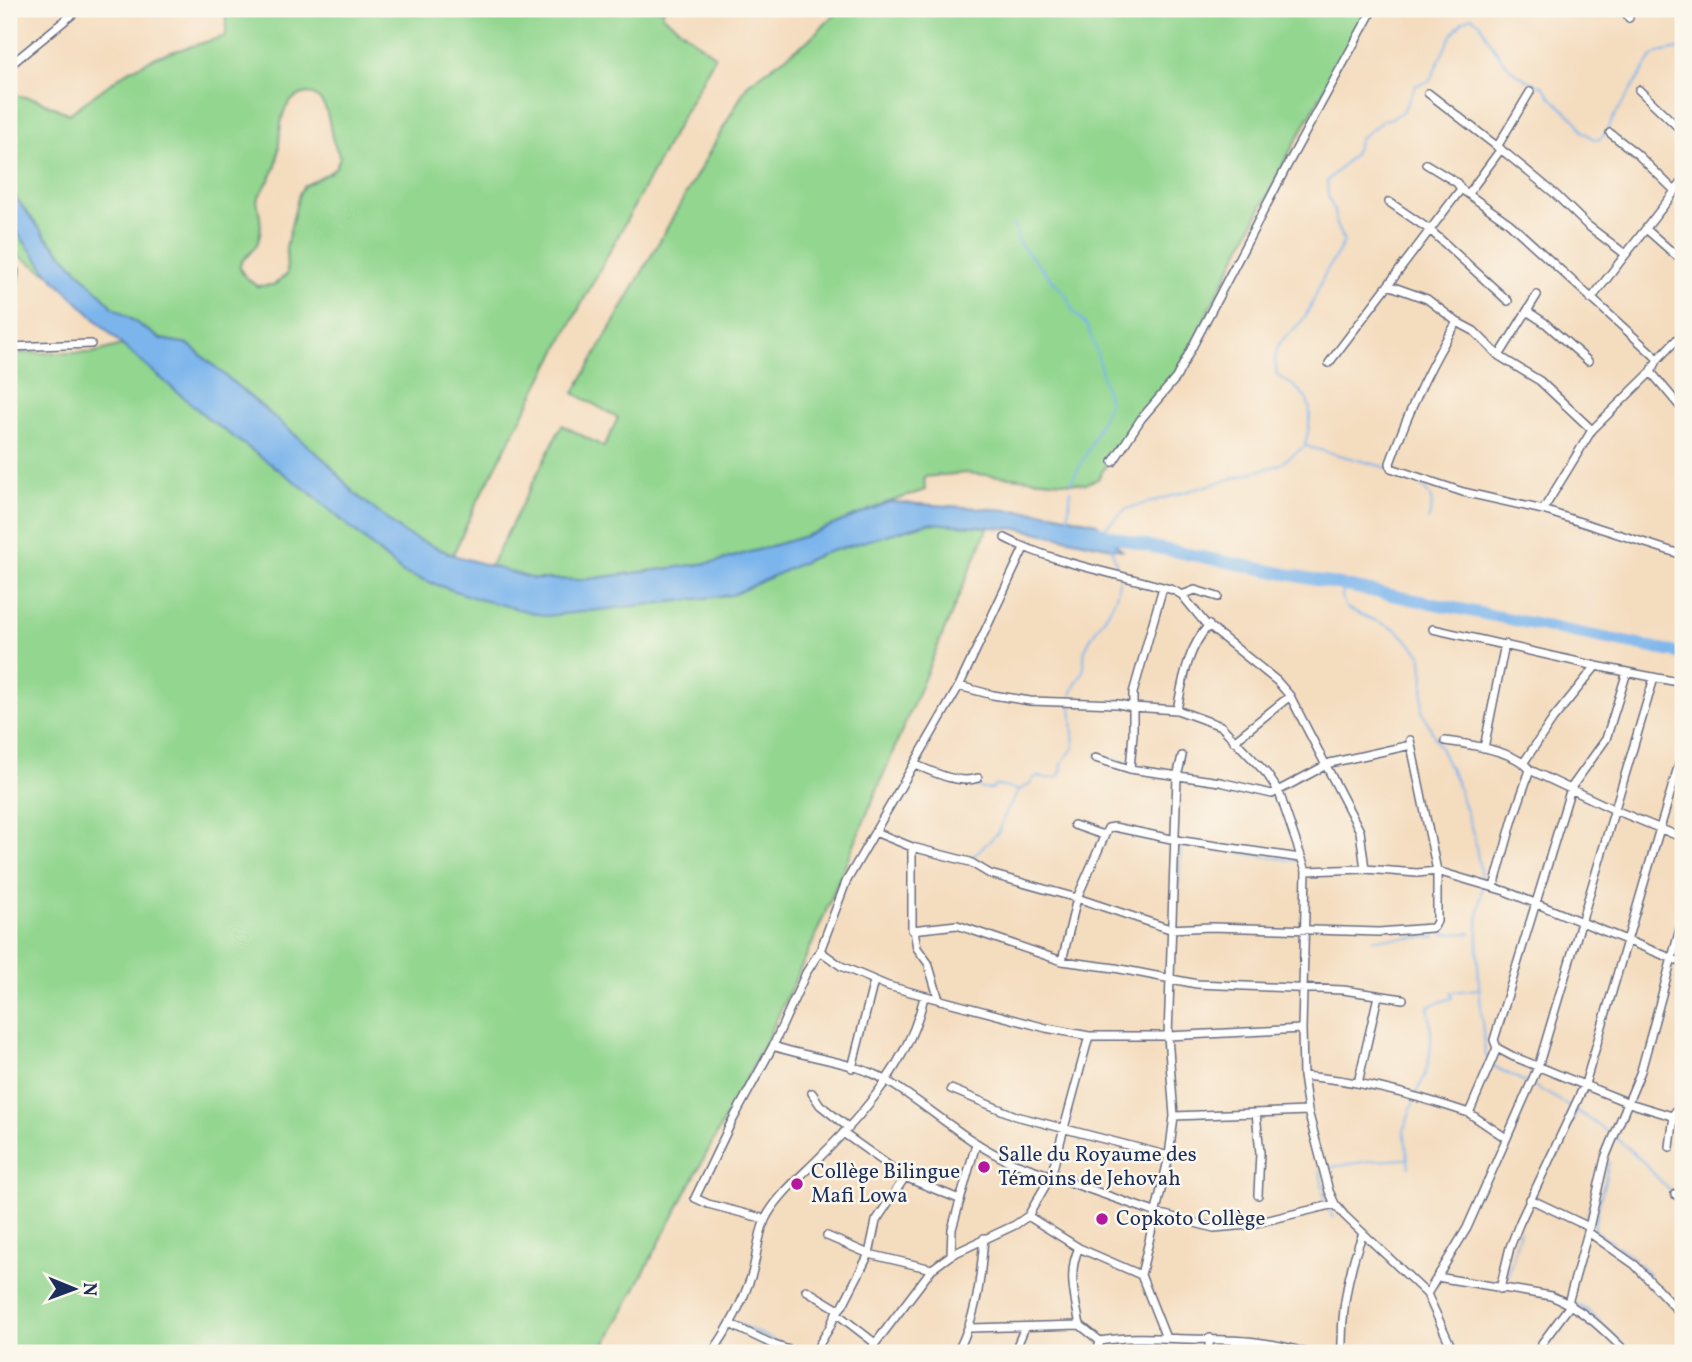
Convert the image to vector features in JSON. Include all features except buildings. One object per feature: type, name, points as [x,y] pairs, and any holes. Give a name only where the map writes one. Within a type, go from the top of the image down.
[{"type":"street","points":[[9,65],[79,9]]},
{"type":"street","points":[[1113,461],[1140,419],[1176,378],[1373,9]]},
{"type":"street","points":[[1624,9],[1629,18]]},
{"type":"street","points":[[1639,90],[1683,132]]},
{"type":"street","points":[[1329,363],[1430,230],[1499,148],[1530,92]]},
{"type":"street","points":[[1428,93],[1499,148],[1554,193],[1587,225],[1625,254]]},
{"type":"street","points":[[1610,133],[1637,154],[1674,190]]},
{"type":"street","points":[[1426,164],[1457,183],[1464,192],[1505,220],[1658,359]]},
{"type":"street","points":[[1591,299],[1683,181]]},
{"type":"street","points":[[1390,202],[1430,230],[1508,301]]},
{"type":"street","points":[[1646,229],[1682,257],[1683,268]]},
{"type":"street","points":[[9,330],[15,271]]},
{"type":"street","points":[[1388,285],[1427,299],[1482,337],[1499,356],[1540,382],[1592,430]]},
{"type":"street","points":[[1499,356],[1537,295]]},
{"type":"street","points":[[1527,312],[1545,323],[1588,362]]},
{"type":"street","points":[[1457,322],[1436,356],[1409,410],[1391,466],[1463,492],[1542,510],[1683,555]]},
{"type":"street","points":[[1542,510],[1592,430],[1651,372],[1658,359],[1683,333]]},
{"type":"street","points":[[9,347],[91,344]]},
{"type":"street","points":[[1651,372],[1683,410]]},
{"type":"street","points":[[1005,538],[1024,548],[1112,575],[1163,587],[1182,595],[1209,625],[1277,681],[1290,696],[1360,831],[1365,869]]},
{"type":"street","points":[[765,1219],[695,1198],[730,1125],[774,1046],[806,973],[820,951],[846,882],[959,686],[1024,548]]},
{"type":"street","points":[[1130,769],[1133,693],[1163,587]]},
{"type":"street","points":[[1182,595],[1195,590],[1219,597]]},
{"type":"street","points":[[1177,710],[1190,656],[1201,633],[1209,625]]},
{"type":"street","points":[[1433,629],[1683,683]]},
{"type":"street","points":[[1484,748],[1505,644]]},
{"type":"street","points":[[1524,762],[1553,719],[1596,666]]},
{"type":"street","points":[[1469,1113],[1497,1048],[1494,1040],[1571,788],[1606,739],[1627,672]]},
{"type":"street","points":[[1427,1294],[1467,1228],[1538,1067],[1654,678]]},
{"type":"street","points":[[959,686],[1030,701],[1118,704],[1177,710],[1221,726],[1267,774],[1279,792],[1306,871],[1303,1076],[1308,1111],[1335,1203],[1427,1294],[1454,1353]]},
{"type":"street","points":[[1234,741],[1290,696]]},
{"type":"street","points":[[875,832],[912,847],[967,861],[990,874],[1077,898],[1170,929],[1305,928],[1380,932],[1434,927],[1437,921],[1437,871],[1410,740],[1410,745],[1326,765],[1279,792],[1265,794],[1235,784],[1130,769],[1095,758]]},
{"type":"street","points":[[1446,741],[1480,745],[1524,762],[1530,770],[1683,838]]},
{"type":"street","points":[[1500,1289],[1510,1247],[1585,1084],[1683,750]]},
{"type":"street","points":[[1166,1338],[1141,1275],[1169,1156],[1174,1116],[1168,1035],[1170,929],[1177,777],[1182,756]]},
{"type":"street","points":[[914,764],[940,775],[964,780],[978,778]]},
{"type":"street","points":[[1494,887],[1530,770]]},
{"type":"street","points":[[1074,825],[1103,835]]},
{"type":"street","points":[[1062,961],[1077,898],[1108,828],[1300,858]]},
{"type":"street","points":[[912,847],[911,928],[914,930],[917,948],[928,963],[939,1000]]},
{"type":"street","points":[[1306,871],[1437,871],[1494,887],[1683,962]]},
{"type":"street","points":[[1542,1343],[1570,1303],[1605,1158],[1641,1072],[1683,918]]},
{"type":"street","points":[[914,930],[957,925],[1062,961],[1196,984],[1303,987],[1403,999]]},
{"type":"street","points":[[820,951],[874,981],[924,997],[1046,1028],[1089,1036],[1302,1029]]},
{"type":"street","points":[[852,1068],[874,981]]},
{"type":"street","points":[[1358,1083],[1378,996]]},
{"type":"street","points":[[712,1353],[730,1324],[750,1278],[765,1219],[790,1186],[846,1130],[887,1081],[918,1022],[924,997]]},
{"type":"street","points":[[870,1353],[932,1269],[951,1255],[1015,1225],[1028,1216],[1051,1176],[1066,1129],[1089,1036]]},
{"type":"street","points":[[774,1046],[887,1081],[976,1144],[1009,1161],[1157,1213],[1201,1225],[1233,1228],[1335,1203]]},
{"type":"street","points":[[1497,1048],[1629,1103],[1674,1116]]},
{"type":"street","points":[[1303,1076],[1408,1093],[1469,1113],[1506,1138]]},
{"type":"street","points":[[951,1089],[1016,1116],[1169,1156]]},
{"type":"street","points":[[811,1093],[846,1130],[905,1177],[959,1199]]},
{"type":"street","points":[[1670,1147],[1674,1116],[1679,1104],[1683,1102]]},
{"type":"street","points":[[1174,1116],[1308,1111]]},
{"type":"street","points":[[1256,1113],[1260,1153],[1258,1195]]},
{"type":"street","points":[[951,1255],[952,1229],[976,1144]]},
{"type":"street","points":[[814,1353],[855,1284],[869,1254],[876,1222],[905,1177]]},
{"type":"street","points":[[1675,1194],[1683,1200]]},
{"type":"street","points":[[1530,1199],[1589,1229],[1635,1265],[1683,1316]]},
{"type":"street","points":[[1028,1216],[1079,1248],[1141,1275]]},
{"type":"street","points":[[1342,1353],[1348,1289],[1354,1256],[1363,1233]]},
{"type":"street","points":[[827,1236],[869,1254],[932,1269]]},
{"type":"street","points":[[957,1353],[970,1328],[980,1287],[984,1238]]},
{"type":"street","points":[[1079,1248],[1074,1261],[1073,1280],[1080,1325]]},
{"type":"street","points":[[1437,1277],[1551,1296],[1570,1303],[1627,1353]]},
{"type":"street","points":[[806,1290],[876,1343]]},
{"type":"street","points":[[730,1324],[798,1353]]},
{"type":"street","points":[[970,1328],[1080,1325],[1100,1341],[1131,1336],[1245,1339],[1282,1345],[1307,1353]]},
{"type":"street","points":[[1014,1353],[1025,1327]]},
{"type":"street","points":[[1208,1353],[1210,1338]]},
{"type":"street","points":[[1097,1353],[1100,1341]]},
{"type":"green space","points":[[226,9],[664,9],[662,15],[715,56],[475,506],[453,555],[405,534],[354,494],[327,462],[188,344],[161,339],[113,307],[46,237],[9,189],[9,94],[36,99],[69,114],[126,72],[158,56],[226,36]],"holes":[[[308,93],[315,96],[327,113],[333,141],[340,157],[336,167],[304,186],[299,194],[286,247],[287,274],[274,285],[257,286],[246,277],[240,266],[259,239],[261,224],[257,200],[276,166],[285,111],[297,97]]]},
{"type":"green space","points":[[841,9],[1369,9],[1287,157],[1174,379],[1128,429],[1098,479],[1085,484],[965,473],[924,477],[925,490],[806,536],[716,562],[581,580],[534,579],[490,567],[562,425],[604,447],[618,418],[574,393],[748,84],[806,42]]},
{"type":"green space","points":[[9,222],[50,275],[9,250]]},
{"type":"green space","points":[[122,345],[210,420],[308,491],[403,573],[732,595],[821,554],[928,523],[988,527],[812,944],[766,1041],[601,1353],[9,1353],[9,353],[92,353]]},
{"type":"water","points":[[9,189],[46,237],[113,307],[160,339],[188,344],[327,462],[354,493],[405,534],[453,555],[534,579],[581,580],[716,562],[806,536],[889,502],[1052,513],[1096,523],[1122,550],[1021,529],[928,523],[821,554],[732,595],[546,616],[478,599],[403,573],[308,491],[210,420],[122,345],[50,275],[9,222]]},
{"type":"waterway","points":[[1101,531],[1126,509],[1279,465],[1305,446],[1310,420],[1308,403],[1298,390],[1277,375],[1275,362],[1279,345],[1306,315],[1324,275],[1344,241],[1336,225],[1327,181],[1354,154],[1361,137],[1384,120],[1403,111],[1416,85],[1429,82],[1446,45],[1464,21],[1471,17],[1477,21],[1510,68],[1533,83],[1543,86],[1579,124],[1582,131],[1595,140],[1604,135],[1652,57],[1658,53],[1683,48]]},
{"type":"waterway","points":[[1013,223],[1019,243],[1066,295],[1073,311],[1087,326],[1096,349],[1109,403],[1071,482]]},
{"type":"waterway","points":[[1305,446],[1388,468]]},
{"type":"waterway","points":[[1412,479],[1430,496],[1432,507],[1428,520]]},
{"type":"waterway","points":[[1068,517],[1071,490]]},
{"type":"waterway","points":[[1095,531],[1143,545],[1683,654]]},
{"type":"waterway","points":[[1111,546],[1118,571]]},
{"type":"waterway","points":[[1071,698],[1084,667],[1085,650],[1115,600],[1119,580]]},
{"type":"waterway","points":[[1345,584],[1342,596],[1346,608],[1397,630],[1421,654],[1424,677],[1422,711],[1456,781],[1474,836],[1482,882]]},
{"type":"waterway","points":[[970,859],[999,832],[1006,812],[1019,790],[1030,784],[1035,777],[1052,778],[1060,775],[1063,761],[1074,748],[1071,704]]},
{"type":"waterway","points":[[1095,755],[1127,763]]},
{"type":"waterway","points":[[971,783],[983,789],[992,789],[996,785],[1017,790]]},
{"type":"waterway","points":[[1178,891],[1181,845],[1190,846]]},
{"type":"waterway","points":[[1217,849],[1297,861]]},
{"type":"waterway","points":[[1482,887],[1478,970],[1485,1054],[1488,1059]]},
{"type":"waterway","points":[[1442,934],[1471,933]]},
{"type":"waterway","points":[[1372,939],[1435,937]]},
{"type":"waterway","points":[[1416,1094],[1430,1051],[1428,1006],[1452,998],[1451,992],[1479,989]]},
{"type":"waterway","points":[[1493,1066],[1529,1084]]},
{"type":"waterway","points":[[1534,1086],[1571,1107]]},
{"type":"waterway","points":[[1409,1167],[1404,1130],[1414,1100]]},
{"type":"waterway","points":[[1576,1110],[1612,1135]]},
{"type":"waterway","points":[[1552,1160],[1557,1157],[1576,1113]]},
{"type":"waterway","points":[[1605,1148],[1611,1134]]},
{"type":"waterway","points":[[1616,1138],[1672,1193]]},
{"type":"waterway","points":[[1325,1168],[1407,1159]]},
{"type":"waterway","points":[[1609,1162],[1593,1230],[1613,1243]]},
{"type":"waterway","points":[[1320,1170],[1325,1202]]},
{"type":"waterway","points":[[1593,1196],[1596,1184]]},
{"type":"waterway","points":[[1585,1223],[1592,1201]]},
{"type":"waterway","points":[[1327,1207],[1333,1218]]},
{"type":"waterway","points":[[1505,1286],[1520,1231]]},
{"type":"waterway","points":[[1617,1246],[1635,1260]]},
{"type":"waterway","points":[[1639,1264],[1649,1275]]},
{"type":"waterway","points":[[1657,1284],[1683,1311]]},
{"type":"waterway","points":[[1575,1304],[1587,1310],[1632,1353]]},
{"type":"waterway","points":[[737,1323],[781,1344]]},
{"type":"place","name":"Salle du Royaume des Témoins de Jehovah","points":[[984,1167]]},
{"type":"place","name":"Collège Bilingue Mafi Lowa","points":[[797,1184]]},
{"type":"place","name":"Copkoto Collège","points":[[1102,1219]]}]
